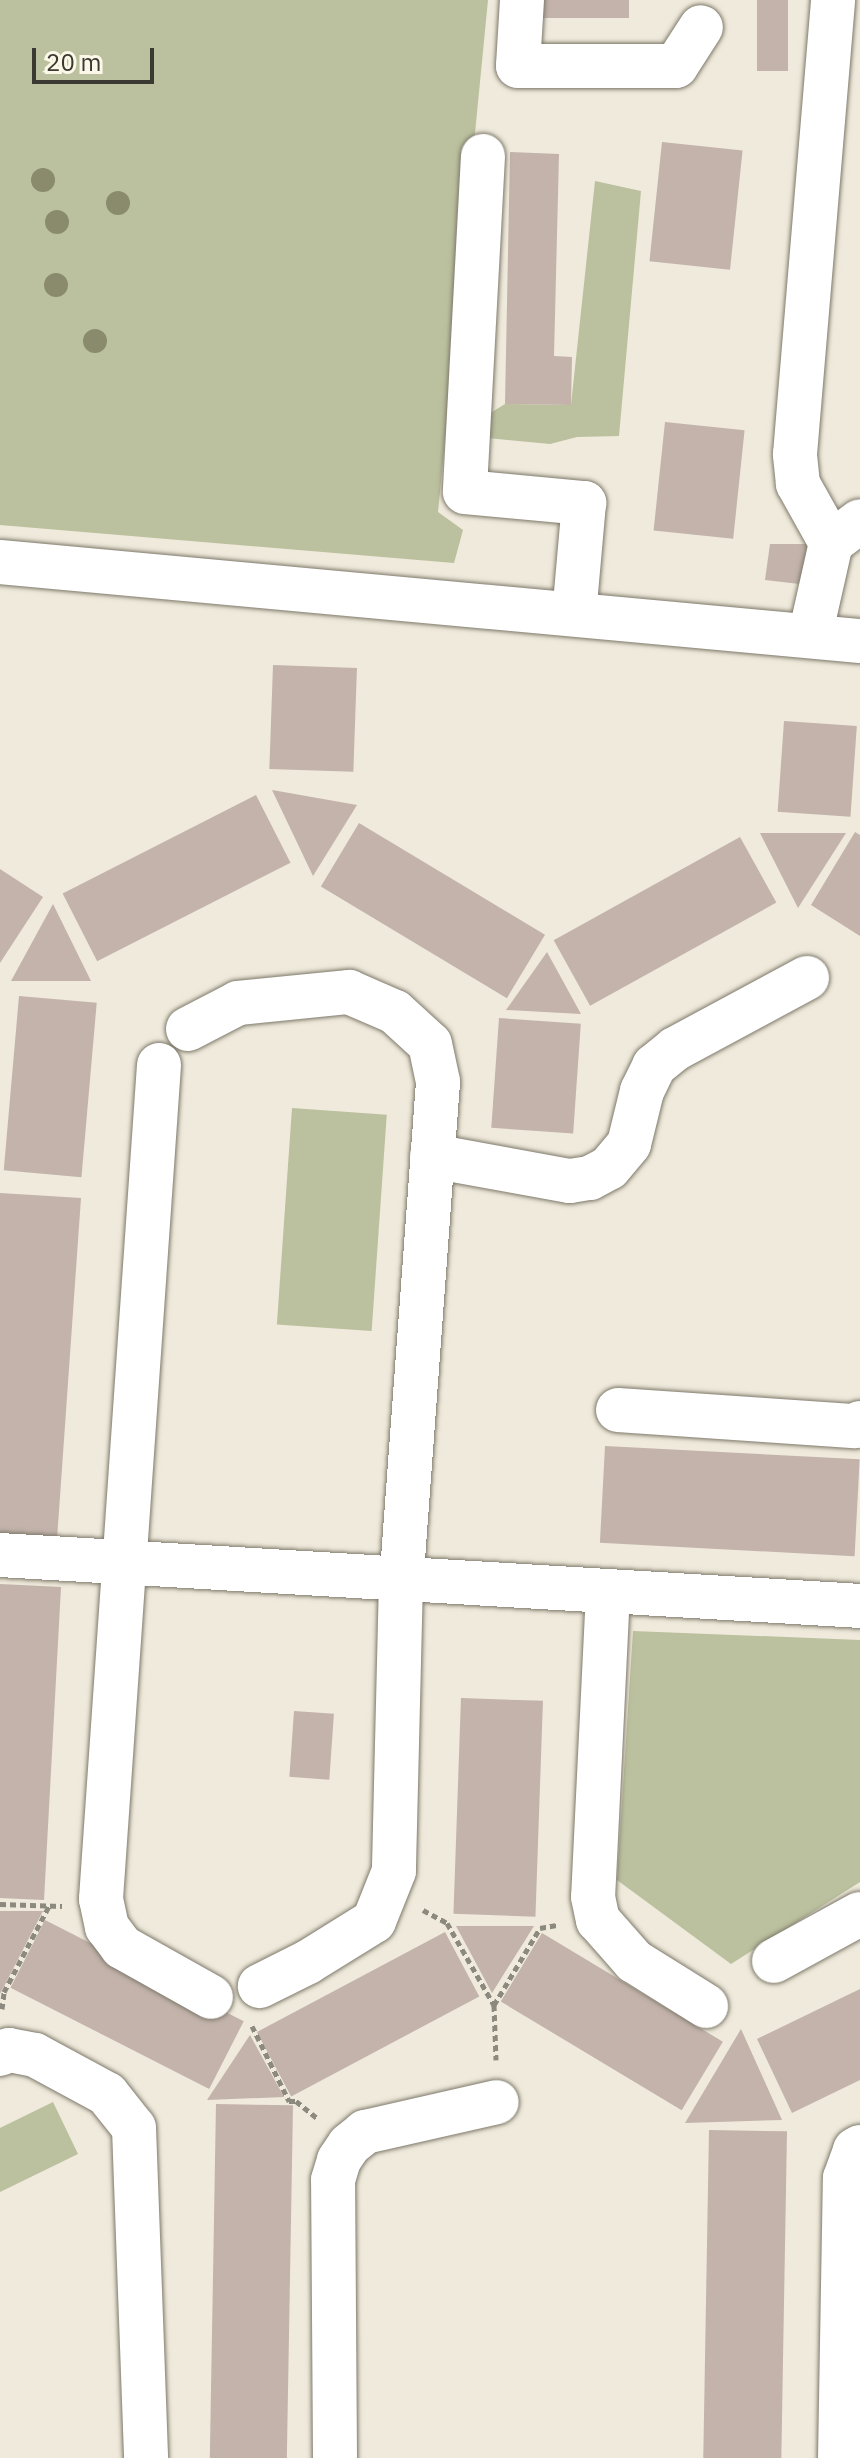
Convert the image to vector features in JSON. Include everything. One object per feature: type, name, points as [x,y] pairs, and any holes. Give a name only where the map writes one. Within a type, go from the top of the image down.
[{"type":"lane","points":[[522,0],[518,66],[676,66],[701,27]]},
{"type":"lane","points":[[810,636],[846,532],[798,484],[795,454],[833,0]]},
{"type":"lane","points":[[483,156],[465,492],[584,503],[574,614]]},
{"type":"lane","points":[[0,562],[860,641]]},
{"type":"lane","points":[[432,1156],[570,1181],[590,1178],[609,1168],[629,1144],[642,1091],[654,1066],[675,1049],[807,978]]},
{"type":"lane","points":[[188,1029],[238,1003],[349,992],[395,1012],[430,1044],[438,1082],[401,1580],[394,1871],[374,1921],[308,1962],[260,1986]]},
{"type":"lane","points":[[159,1065],[122,1563],[103,1909],[107,1927],[122,1947],[211,1997]]},
{"type":"lane","points":[[618,1410],[855,1426],[860,1423]]},
{"type":"lane","points":[[0,1555],[860,1606]]},
{"type":"lane","points":[[608,1592],[593,1897],[598,1920],[634,1961],[706,2006]]},
{"type":"lane","points":[[774,1961],[860,1914]]},
{"type":"lane","points":[[0,2054],[9,2050],[35,2055],[107,2094],[134,2128],[146,2458]]},
{"type":"lane","points":[[335,2458],[333,2180],[349,2145],[365,2132],[497,2102]]},
{"type":"lane","points":[[840,2458],[845,2178],[855,2150],[860,2147]]},
{"type":"path","points":[[386,1891],[447,1923],[494,2005],[497,2102]]},
{"type":"path","points":[[0,1904],[103,1909]]},
{"type":"path","points":[[0,2022],[4,1992],[49,1906]]},
{"type":"path","points":[[494,2005],[540,1928],[598,1920]]},
{"type":"path","points":[[211,1997],[251,2023],[289,2101],[296,2101],[349,2145]]},
{"type":"green space","points":[[0,0],[488,0],[438,512],[463,530],[454,563],[0,525]]},
{"type":"green space","points":[[595,181],[641,191],[619,436],[577,437],[550,444],[488,438],[484,417],[505,404],[571,405]]},
{"type":"green space","points":[[292,1108],[387,1115],[372,1331],[277,1324]]},
{"type":"green space","points":[[633,1631],[860,1640],[860,1882],[731,1964],[617,1880]]},
{"type":"green space","points":[[53,2102],[78,2154],[0,2192],[0,2128]]},
{"type":"building","points":[[543,0],[629,0],[629,18],[543,18]]},
{"type":"building","points":[[757,0],[788,0],[788,71],[757,71]]},
{"type":"building","points":[[662,142],[743,150],[730,270],[649,261]]},
{"type":"building","points":[[510,152],[559,154],[554,356],[572,357],[571,405],[505,404]]},
{"type":"building","points":[[665,422],[745,430],[733,539],[654,530]]},
{"type":"building","points":[[770,544],[813,544],[808,585],[765,580]]},
{"type":"building","points":[[273,665],[357,668],[353,772],[269,769]]},
{"type":"building","points":[[784,721],[857,726],[850,817],[778,812]]},
{"type":"building","points":[[272,790],[357,805],[313,876]]},
{"type":"building","points":[[256,795],[291,863],[97,961],[63,894]]},
{"type":"building","points":[[359,823],[545,935],[507,998],[321,886]]},
{"type":"building","points":[[855,832],[860,835],[860,936],[811,905]]},
{"type":"building","points":[[760,833],[846,833],[798,908]]},
{"type":"building","points":[[740,837],[776,903],[590,1006],[554,940]]},
{"type":"building","points":[[0,869],[43,897],[0,963]]},
{"type":"building","points":[[53,904],[91,981],[11,981]]},
{"type":"building","points":[[547,952],[581,1014],[506,1010]]},
{"type":"building","points":[[19,996],[97,1003],[81,1177],[4,1170]]},
{"type":"building","points":[[499,1018],[581,1024],[573,1133],[491,1128]]},
{"type":"building","points":[[0,1193],[81,1198],[57,1539],[0,1535]]},
{"type":"building","points":[[605,1446],[860,1459],[855,1556],[600,1543]]},
{"type":"building","points":[[0,1584],[61,1587],[44,1900],[0,1898]]},
{"type":"building","points":[[461,1698],[543,1701],[535,1917],[453,1914]]},
{"type":"building","points":[[294,1711],[334,1714],[329,1780],[289,1777]]},
{"type":"building","points":[[0,1911],[43,1911],[0,1994]]},
{"type":"building","points":[[45,1920],[244,2021],[209,2089],[10,1988]]},
{"type":"building","points":[[456,1926],[534,1926],[492,1993]]},
{"type":"building","points":[[445,1932],[479,1996],[291,2096],[257,2032]]},
{"type":"building","points":[[542,1933],[723,2042],[682,2110],[501,2002]]},
{"type":"building","points":[[860,1989],[860,2080],[792,2113],[757,2039]]},
{"type":"building","points":[[741,2029],[782,2120],[685,2123]]},
{"type":"building","points":[[250,2035],[284,2097],[207,2100]]},
{"type":"building","points":[[216,2104],[293,2105],[287,2458],[210,2458]]},
{"type":"building","points":[[709,2130],[787,2131],[781,2458],[703,2458]]}]
